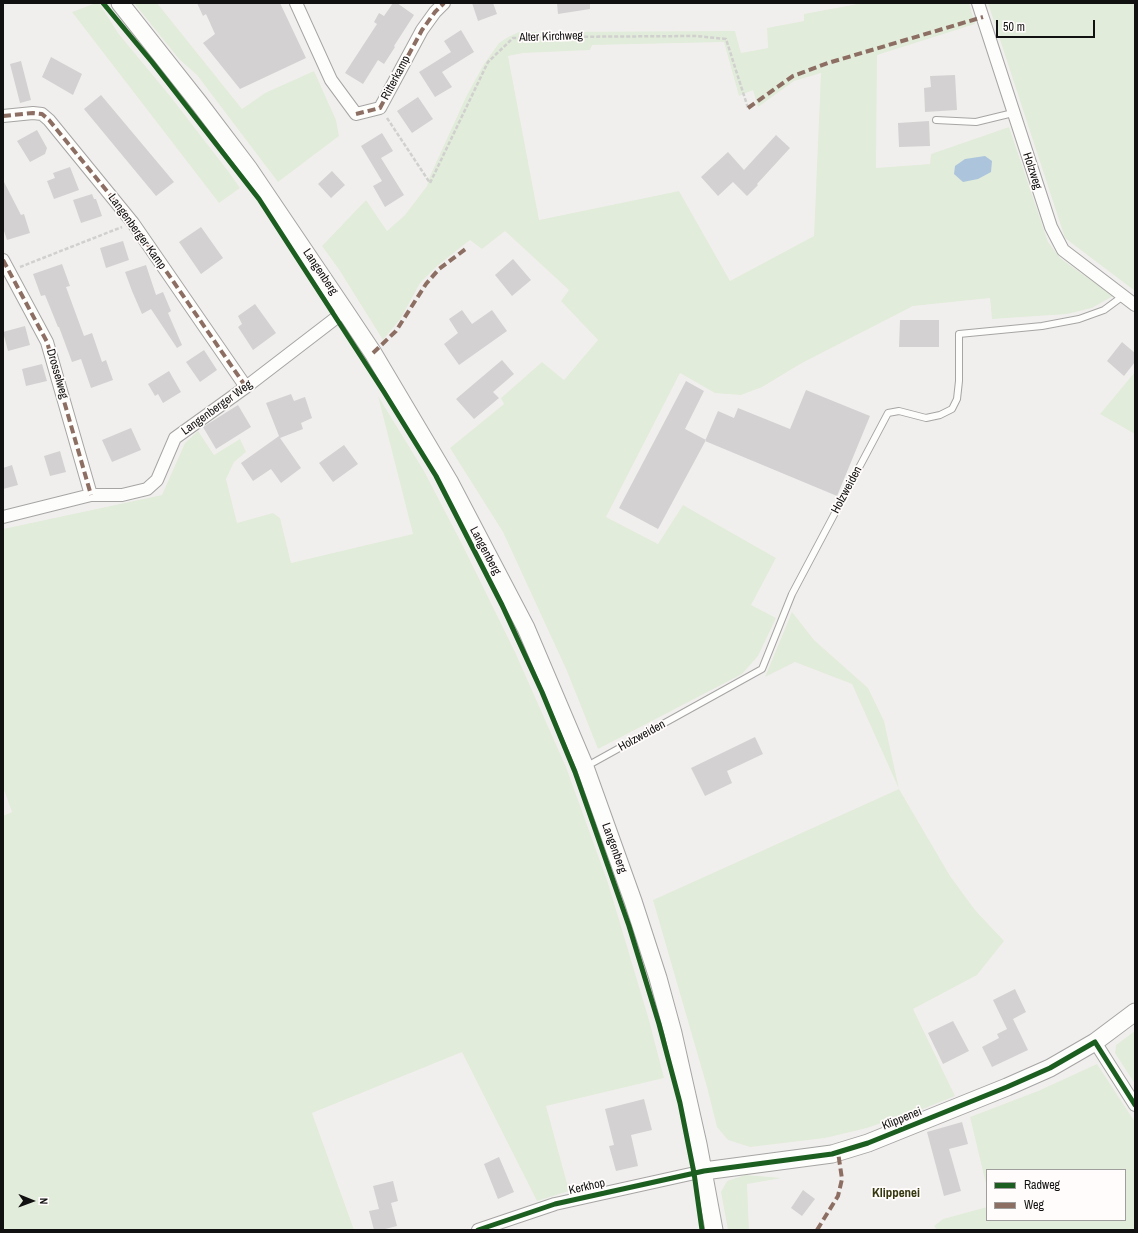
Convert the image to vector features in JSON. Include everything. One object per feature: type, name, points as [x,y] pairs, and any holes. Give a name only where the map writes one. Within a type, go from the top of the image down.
[{"type":"main road","name":"Langenberg","points":[[120,3],[199,102],[249,168],[346,311],[373,353],[449,481],[526,628],[585,767],[633,901],[658,978],[673,1033],[704,1171],[714,1230]]},
{"type":"main road","name":"Klippenei","points":[[704,1171],[832,1154],[868,1144],[1050,1068],[1095,1042],[1135,1012]]},
{"type":"street","name":"Ritterkamp","points":[[296,3],[331,80],[356,114],[380,108],[422,30],[435,12],[444,3]]},
{"type":"street","name":"Holzweg","points":[[978,3],[1051,227],[1063,250],[1135,305]]},
{"type":"street","name":"Langenberger Kamp","points":[[3,116],[33,113],[42,114],[49,120],[133,223],[246,387]]},
{"type":"street","name":"Drosselweg","points":[[3,260],[47,342],[91,495]]},
{"type":"street","name":"Langenberger Weg","points":[[3,517],[91,495],[122,495],[147,489],[157,480],[175,438],[246,387],[346,311]]},
{"type":"street","points":[[1095,1042],[1135,1105]]},
{"type":"street","name":"Kerkhop","points":[[478,1230],[555,1204],[704,1171]]},
{"type":"lane","points":[[936,120],[976,122],[1013,113]]},
{"type":"lane","name":"Holzweiden","points":[[585,767],[762,669],[792,594],[888,414],[899,410],[926,418],[940,415],[952,409],[957,400],[959,381],[959,334],[1042,326],[1079,319],[1104,310],[1123,296]]},
{"type":"path","points":[[9,271],[133,223]]},
{"type":"green space","points":[[99,3],[118,33],[170,96],[240,188],[219,203],[72,12]]},
{"type":"green space","points":[[134,3],[157,3],[242,109],[265,93],[314,71],[336,120],[339,136],[278,182],[197,75],[179,59]]},
{"type":"green space","points":[[863,3],[969,3],[975,24],[877,55],[876,168],[930,164],[931,154],[1009,127],[1048,242],[1060,258],[1113,296],[1092,308],[1067,314],[992,319],[990,298],[913,306],[802,363],[762,387],[741,395],[715,393],[680,373],[606,517],[658,544],[683,505],[776,558],[751,605],[776,618],[758,656],[742,674],[598,749],[567,671],[503,532],[450,448],[504,404],[501,398],[542,362],[564,380],[598,340],[561,301],[569,290],[505,231],[482,249],[470,240],[437,266],[420,283],[401,318],[383,340],[340,271],[322,246],[366,200],[387,231],[405,215],[427,186],[430,176],[466,97],[484,64],[499,43],[508,37],[519,32],[735,31],[741,53],[768,48],[767,28],[804,21],[804,14]],"holes":[[[724,42],[739,96],[753,90],[758,107],[794,81],[821,73],[814,236],[730,281],[679,191],[539,220],[508,56],[523,53],[590,50],[592,45]]]},
{"type":"green space","points":[[988,3],[1135,3],[1135,291],[1065,238]]},
{"type":"green space","points":[[1135,372],[1135,434],[1100,414]]},
{"type":"green space","points":[[378,396],[424,471],[462,544],[515,652],[566,767],[608,883],[649,1020],[664,1078],[546,1106],[569,1191],[537,1201],[462,1052],[312,1113],[354,1230],[3,1230],[3,816],[12,812],[3,787],[3,529],[162,495],[185,443],[198,431],[214,455],[240,439],[246,452],[234,462],[226,479],[237,523],[273,513],[280,518],[291,563],[413,534]]},
{"type":"green space","points":[[792,612],[814,640],[868,688],[884,721],[899,789],[852,684],[795,662],[765,677]]},
{"type":"green space","points":[[899,789],[950,876],[975,910],[1004,941],[977,975],[913,1009],[955,1096],[867,1128],[825,1138],[750,1147],[728,1140],[717,1127],[707,1087],[653,900]]},
{"type":"green space","points":[[1135,1031],[1135,1084],[1115,1053],[1116,1045]]},
{"type":"green space","points":[[1097,1064],[1135,1122],[1135,1230],[937,1230],[934,1226],[943,1219],[986,1207],[986,1221],[1126,1221],[1126,1169],[986,1169],[986,1184],[970,1117],[1038,1091]]},
{"type":"green space","points":[[745,1175],[782,1178],[747,1184],[749,1230],[728,1230],[721,1192],[727,1181]]},
{"type":"water","points":[[985,156],[992,161],[991,172],[978,179],[963,182],[954,174],[955,166],[965,159]]},
{"type":"building","points":[[197,3],[280,3],[306,58],[240,89],[203,43],[215,34],[206,14],[203,16]]},
{"type":"building","points":[[393,3],[397,3],[414,15],[384,64],[378,60],[363,84],[345,73],[377,24],[374,22],[379,13],[384,16]]},
{"type":"building","points":[[472,3],[493,3],[497,14],[478,21]]},
{"type":"building","points":[[557,3],[590,3],[590,9],[558,14]]},
{"type":"building","points":[[461,30],[474,52],[442,72],[452,87],[435,97],[419,72],[451,52],[444,41]]},
{"type":"building","points":[[51,57],[82,74],[73,95],[42,77]]},
{"type":"building","points":[[21,61],[31,100],[20,103],[10,64]]},
{"type":"building","points":[[955,75],[957,110],[925,112],[924,88],[931,87],[930,76]]},
{"type":"building","points":[[101,95],[174,182],[156,196],[84,109]]},
{"type":"building","points":[[418,97],[433,119],[412,133],[397,111]]},
{"type":"building","points":[[929,121],[930,146],[899,147],[898,123]]},
{"type":"building","points":[[37,130],[47,148],[45,154],[30,162],[17,141]]},
{"type":"building","points":[[382,133],[393,151],[381,158],[404,195],[385,207],[373,186],[382,181],[361,146]]},
{"type":"building","points":[[776,135],[790,148],[747,196],[733,182],[718,196],[701,177],[728,152],[744,170]]},
{"type":"building","points":[[70,167],[79,190],[54,199],[47,181],[55,178],[53,173]]},
{"type":"building","points":[[332,171],[345,185],[331,198],[318,184]]},
{"type":"building","points":[[3,180],[21,215],[24,214],[30,233],[7,240],[3,228]]},
{"type":"building","points":[[92,194],[94,199],[96,199],[102,216],[81,223],[73,200]]},
{"type":"building","points":[[201,227],[223,258],[201,274],[179,242]]},
{"type":"building","points":[[123,241],[129,260],[106,268],[100,248]]},
{"type":"building","points":[[513,259],[531,280],[512,296],[495,275]]},
{"type":"building","points":[[62,264],[70,286],[66,287],[84,336],[92,333],[102,362],[106,360],[113,380],[91,388],[81,359],[72,362],[45,295],[41,296],[33,274]]},
{"type":"building","points":[[146,265],[156,295],[163,292],[171,311],[168,313],[182,345],[177,348],[151,309],[142,314],[132,291],[125,272]]},
{"type":"building","points":[[255,304],[276,333],[253,350],[238,327],[242,324],[238,316]]},
{"type":"building","points":[[462,310],[472,324],[492,310],[507,331],[459,365],[444,344],[458,333],[449,319]]},
{"type":"building","points":[[900,320],[939,320],[939,347],[899,347]]},
{"type":"building","points":[[25,326],[30,345],[8,351],[3,332]]},
{"type":"building","points":[[1122,342],[1135,353],[1135,362],[1124,376],[1107,361]]},
{"type":"building","points":[[204,350],[217,370],[200,382],[186,362]]},
{"type":"building","points":[[502,360],[514,374],[493,392],[499,398],[474,419],[456,399]]},
{"type":"building","points":[[42,364],[47,381],[26,386],[22,369]]},
{"type":"building","points":[[169,371],[181,392],[163,403],[158,394],[155,396],[148,384]]},
{"type":"building","points":[[686,381],[704,391],[685,429],[706,440],[658,529],[619,508]]},
{"type":"building","points":[[806,390],[870,416],[837,496],[705,441],[718,411],[734,418],[738,408],[790,429]]},
{"type":"building","points":[[291,394],[294,401],[305,397],[312,418],[301,423],[303,429],[280,438],[301,468],[281,483],[271,469],[253,481],[241,463],[279,436],[266,403]]},
{"type":"building","points":[[238,405],[251,427],[216,449],[203,427]]},
{"type":"building","points":[[131,428],[141,450],[112,462],[102,440]]},
{"type":"building","points":[[344,445],[358,464],[333,482],[319,463]]},
{"type":"building","points":[[60,451],[66,472],[50,476],[44,456]]},
{"type":"building","points":[[12,465],[18,485],[3,489],[3,468]]},
{"type":"building","points":[[755,737],[763,754],[727,771],[732,783],[705,796],[691,768]]},
{"type":"building","points":[[1015,989],[1026,1012],[1013,1019],[1028,1050],[992,1067],[982,1047],[999,1038],[997,1034],[1007,1029],[993,1000]]},
{"type":"building","points":[[953,1021],[969,1051],[943,1064],[928,1033]]},
{"type":"building","points":[[644,1099],[652,1130],[631,1135],[638,1166],[616,1171],[609,1146],[614,1145],[605,1109]]},
{"type":"building","points":[[962,1122],[968,1144],[949,1149],[961,1191],[944,1196],[927,1132]]},
{"type":"building","points":[[499,1157],[514,1192],[498,1199],[484,1164]]},
{"type":"building","points":[[393,1181],[398,1201],[391,1203],[397,1226],[374,1230],[369,1211],[379,1209],[373,1186]]},
{"type":"building","points":[[803,1190],[815,1199],[802,1216],[791,1208]]},
{"type":"marked path","points":[[356,114],[380,108],[422,30],[435,12],[444,3]]},
{"type":"marked path","points":[[748,108],[793,76],[828,63],[983,17]]},
{"type":"marked path","points":[[3,116],[33,113],[42,114],[49,120],[133,223],[246,387]]},
{"type":"marked path","points":[[373,353],[396,331],[426,284],[439,269],[467,248]]},
{"type":"marked path","points":[[3,260],[47,342],[91,495]]},
{"type":"marked path","points":[[817,1230],[838,1196],[842,1179],[838,1152]]},
{"type":"cycle path","points":[[103,3],[152,62],[259,199],[384,392],[436,476],[502,605],[542,692],[575,772],[629,926],[659,1024],[680,1103],[694,1173],[702,1230]]},
{"type":"cycle path","points":[[1095,1042],[1135,1105]]},
{"type":"cycle path","points":[[478,1230],[555,1204],[704,1171],[832,1154],[868,1143],[1007,1087],[1050,1068],[1095,1042]]},
{"type":"district","name":"Klippenei","points":[[896,1194]]}]
